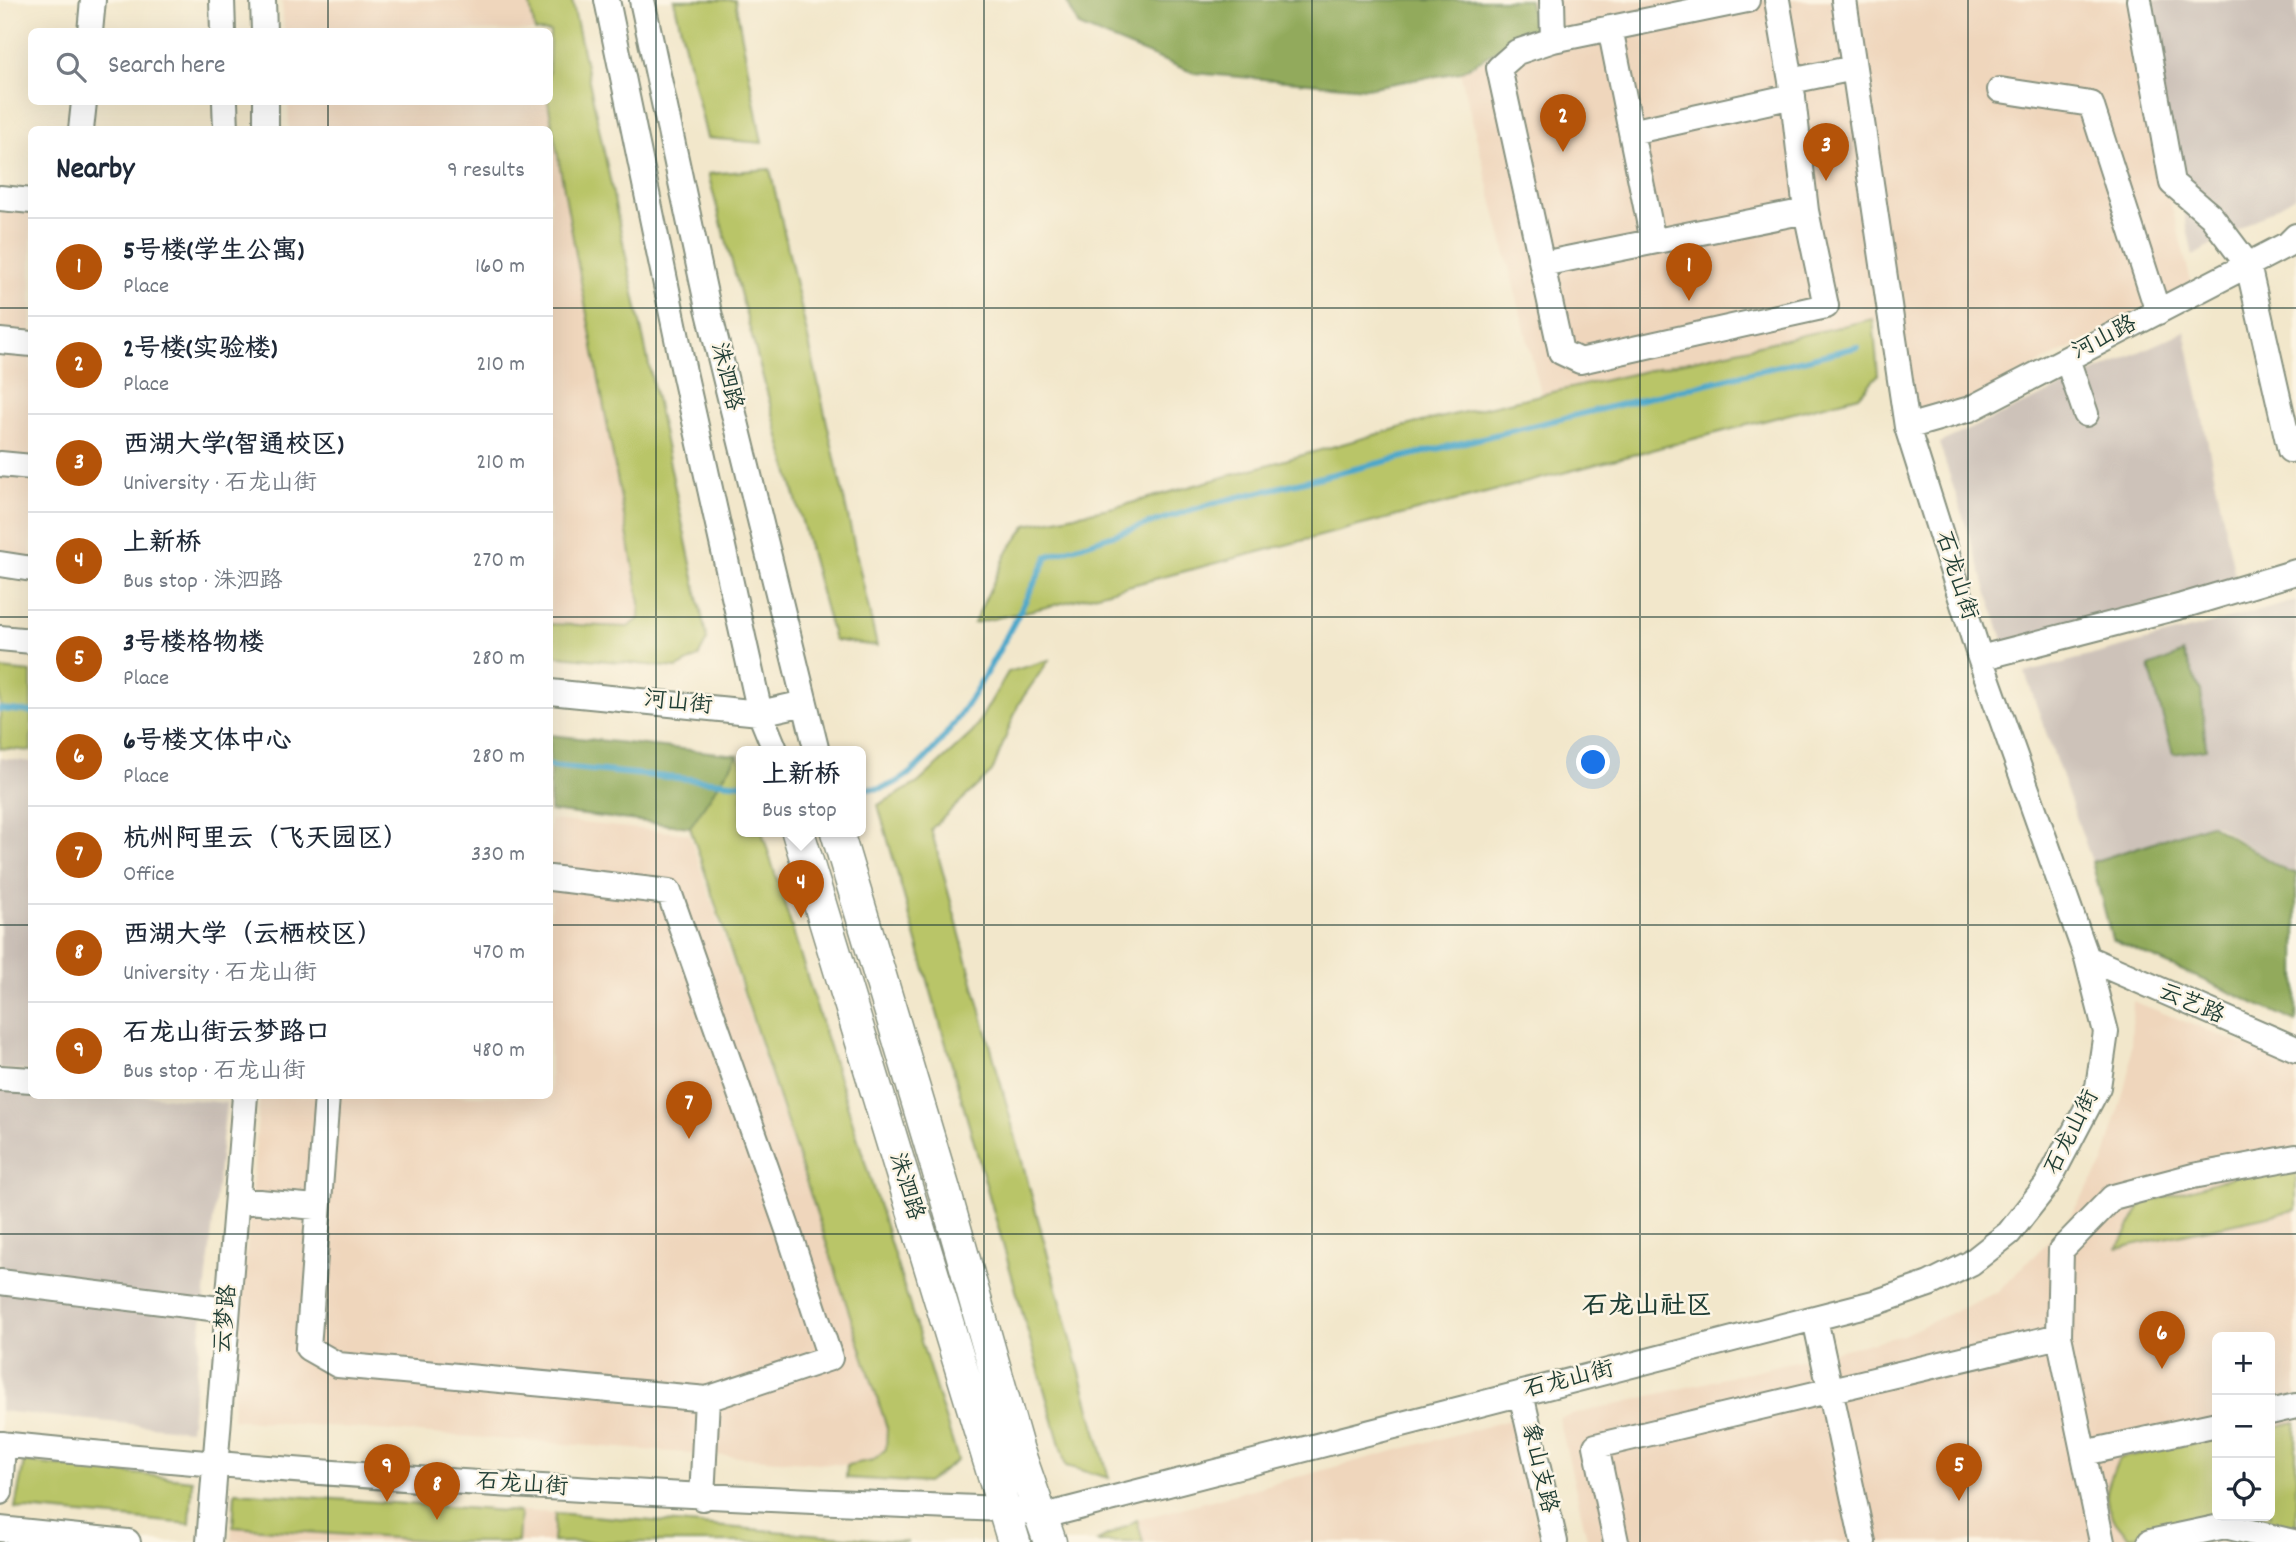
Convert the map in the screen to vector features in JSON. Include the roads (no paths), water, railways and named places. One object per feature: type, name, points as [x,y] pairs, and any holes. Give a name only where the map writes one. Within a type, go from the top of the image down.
[{"type":"main road","name":"洙泗路","points":[[800,837],[1014,1542]]},
{"type":"main road","name":"洙泗路","points":[[838,837],[945,1193],[1018,1451],[1045,1527]]},
{"type":"street","points":[[90,28],[93,0]]},
{"type":"street","points":[[222,0],[223,28]]},
{"type":"street","points":[[263,0],[264,28]]},
{"type":"street","name":"洙泗路","points":[[607,0],[684,372],[760,713],[774,746]]},
{"type":"street","name":"洙泗路","points":[[642,0],[708,308],[816,746]]},
{"type":"street","points":[[1552,0],[1553,40]]},
{"type":"street","points":[[1747,0],[1553,40],[1517,52],[1499,68],[1561,352],[1580,360],[1826,306],[1806,211],[1792,89],[1777,0]]},
{"type":"street","name":"石龙山街","points":[[2,1444],[215,1465],[702,1498],[1002,1509],[1045,1527],[1052,1514],[1815,1319],[1929,1284],[1971,1263],[2009,1233],[2046,1186],[2098,1087],[2106,1032],[2087,958],[1980,658],[1907,426],[1844,0]]},
{"type":"street","points":[[2139,0],[2172,183],[2211,216],[2248,265],[2290,450]]},
{"type":"street","points":[[1610,28],[1653,242]]},
{"type":"street","points":[[1631,132],[1792,89],[1854,68]]},
{"type":"street","points":[[2000,90],[2091,104],[2158,312]]},
{"type":"street","points":[[81,126],[84,105]]},
{"type":"street","points":[[225,105],[226,126]]},
{"type":"street","points":[[266,105],[267,126]]},
{"type":"street","points":[[0,198],[28,201]]},
{"type":"street","points":[[1542,264],[1806,211]]},
{"type":"street","name":"河山路","points":[[1907,426],[1970,410],[2288,244],[2296,236]]},
{"type":"street","points":[[0,341],[28,344]]},
{"type":"street","points":[[2067,359],[2086,414]]},
{"type":"street","points":[[0,464],[28,467]]},
{"type":"street","points":[[0,564],[28,568]]},
{"type":"street","points":[[1980,658],[2182,606],[2296,572]]},
{"type":"street","points":[[0,638],[28,641]]},
{"type":"street","name":"河山街","points":[[553,692],[760,713],[805,703]]},
{"type":"street","points":[[327,1099],[316,1207],[308,1348],[338,1365],[707,1399],[830,1358],[788,1230],[669,892],[553,878]]},
{"type":"street","name":"云艺路","points":[[2087,958],[2296,1049]]},
{"type":"street","points":[[0,1079],[28,1080]]},
{"type":"street","name":"云梦路","points":[[209,1542],[245,1099]]},
{"type":"street","points":[[2102,1542],[2059,1336],[2061,1250],[2113,1197],[2193,1176],[2296,1157]]},
{"type":"street","points":[[237,1200],[316,1207]]},
{"type":"street","points":[[0,1282],[227,1310]]},
{"type":"street","points":[[1815,1319],[1863,1542]]},
{"type":"street","points":[[1616,1542],[1596,1446],[2059,1336]]},
{"type":"street","name":"象山支路","points":[[1521,1394],[1555,1542]]},
{"type":"street","points":[[702,1498],[707,1399]]},
{"type":"street","points":[[2275,1411],[2296,1406]]},
{"type":"street","points":[[2084,1453],[2212,1425]]},
{"type":"street","points":[[0,1492],[2,1444]]},
{"type":"street","points":[[2150,1542],[2225,1526],[2293,1542]]},
{"type":"street","points":[[0,1529],[128,1542]]},
{"type":"waterway","points":[[866,788],[882,788],[906,776],[955,723],[999,650],[1048,556],[1210,504],[1857,347]]},
{"type":"waterway","points":[[0,709],[28,712]]},
{"type":"waterway","points":[[553,766],[736,783]]},
{"type":"place","name":"2号楼(实验楼)","points":[[1563,152]]},
{"type":"place","name":"西湖大学(智通校区)","points":[[1826,181]]},
{"type":"place","name":"5号楼(学生公寓)","points":[[1689,301]]},
{"type":"place","name":"上新桥","points":[[801,918]]},
{"type":"place","name":"杭州阿里云（飞天园区）","points":[[689,1139]]},
{"type":"place","name":"6号楼文体中心","points":[[2162,1369]]},
{"type":"place","name":"3号楼格物楼","points":[[1959,1501]]},
{"type":"place","name":"石龙山街云梦路口","points":[[387,1502]]},
{"type":"place","name":"西湖大学（云栖校区）","points":[[437,1520]]},
{"type":"district","name":"石龙山社区","points":[[1647,1307]]}]
